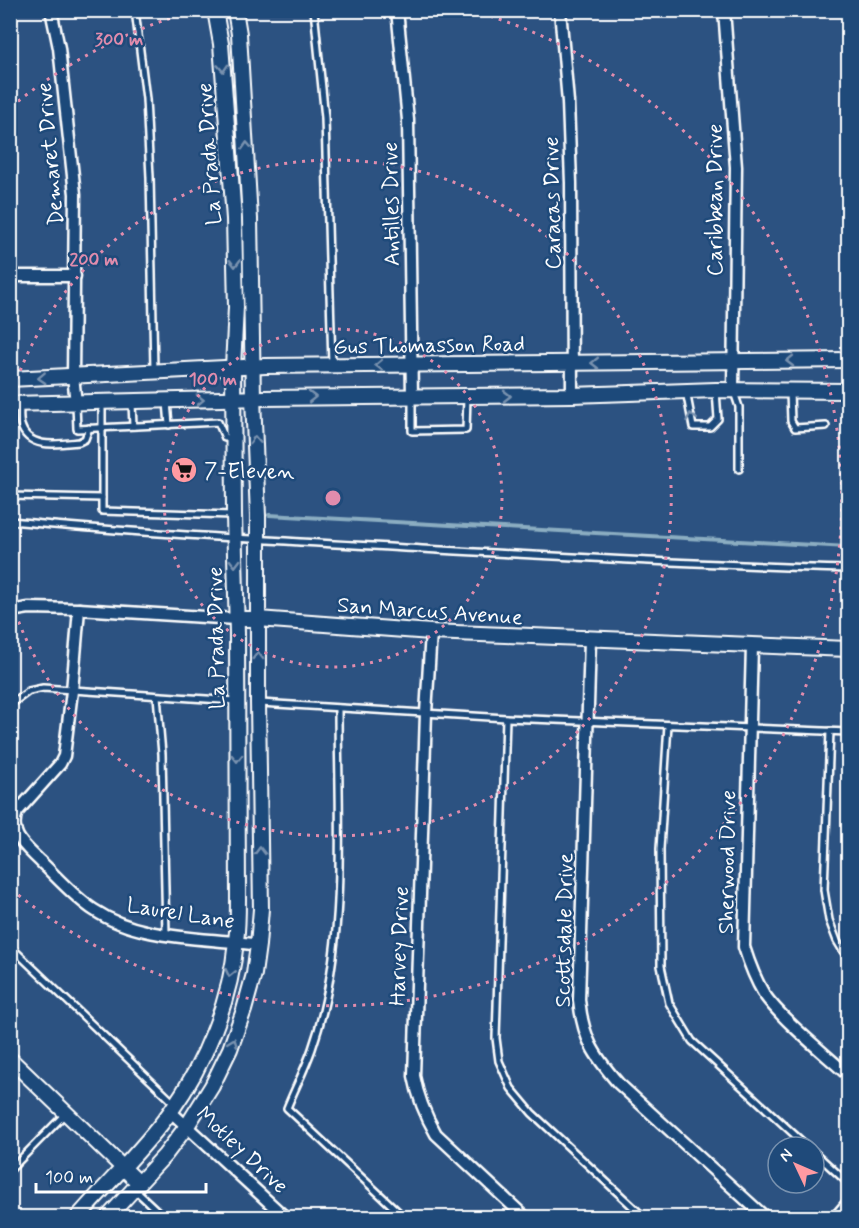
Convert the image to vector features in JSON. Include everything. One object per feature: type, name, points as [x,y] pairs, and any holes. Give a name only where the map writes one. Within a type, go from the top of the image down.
[{"type":"main road","name":"La Prada Drive","points":[[77,1218],[173,1108],[202,1058],[218,1018],[231,974],[236,941],[238,899],[237,701],[233,367],[236,307],[233,205],[221,44],[215,10]]},
{"type":"main road","name":"La Prada Drive","points":[[107,1218],[187,1126],[212,1086],[230,1049],[251,983],[258,945],[261,909],[258,540],[250,204],[239,34],[235,10]]},
{"type":"main road","points":[[233,205],[250,204]]},
{"type":"main road","name":"Gus Thomasson Road","points":[[10,379],[233,367],[849,360]]},
{"type":"main road","points":[[15,404],[253,398],[572,395],[716,390],[849,392]]},
{"type":"main road","name":"San Marcus Avenue","points":[[236,619],[431,632],[849,650]]},
{"type":"main road","points":[[10,1059],[123,1168],[136,1186]]},
{"type":"street","name":"Demaret Drive","points":[[51,10],[59,48],[75,194],[73,376],[76,403]]},
{"type":"street","name":"Antilles Drive","points":[[397,10],[408,120],[412,397]]},
{"type":"street","name":"Caracas Drive","points":[[560,10],[568,102],[571,183],[572,395]]},
{"type":"street","name":"Caribbean Drive","points":[[724,10],[736,166],[733,390]]},
{"type":"street","points":[[10,276],[75,276]]},
{"type":"street","name":"San Marcus Avenue","points":[[10,611],[29,608],[79,609],[236,619]]},
{"type":"street","name":"Laurel Lane","points":[[79,609],[64,756],[60,764],[17,812],[14,820],[15,832],[23,844],[93,910],[121,924],[166,934],[258,945]]},
{"type":"street","name":"Harvey Drive","points":[[431,632],[414,1052],[416,1087],[427,1119],[436,1134],[526,1218]]},
{"type":"street","name":"Scottsdale Drive","points":[[590,640],[579,999],[585,1033],[601,1063],[618,1083],[766,1218]]},
{"type":"street","name":"Sherwood Drive","points":[[752,646],[744,947],[751,969],[765,995],[792,1024],[849,1075]]},
{"type":"street","name":"Motley Drive","points":[[173,1108],[187,1126],[286,1218]]},
{"type":"street","points":[[835,1218],[849,1203]]},
{"type":"lane","points":[[135,10],[146,99],[154,371]]},
{"type":"lane","points":[[314,10],[325,118],[332,367]]},
{"type":"lane","points":[[686,391],[693,427],[710,428],[718,418],[716,390]]},
{"type":"lane","points":[[733,390],[739,407],[739,469]]},
{"type":"lane","points":[[790,392],[791,421],[795,428],[826,426]]},
{"type":"lane","points":[[412,397],[412,431],[466,430],[467,396]]},
{"type":"lane","points":[[166,401],[168,425]]},
{"type":"lane","points":[[102,402],[102,511],[234,515]]},
{"type":"lane","points":[[132,402],[133,426]]},
{"type":"lane","points":[[76,403],[77,429],[218,422],[225,438],[234,438]]},
{"type":"lane","points":[[15,404],[26,435],[38,443],[79,442],[85,439],[89,428]]},
{"type":"lane","points":[[10,496],[102,498]]},
{"type":"lane","points":[[10,521],[116,531],[258,540],[707,565],[849,569]]},
{"type":"lane","points":[[10,705],[29,691],[43,688],[237,701]]},
{"type":"lane","points":[[157,696],[161,722],[166,934]]},
{"type":"lane","points":[[258,703],[506,718],[849,732]]},
{"type":"lane","points":[[338,708],[339,900],[335,941],[329,979],[312,1048],[287,1108],[405,1218]]},
{"type":"lane","points":[[506,718],[496,1038],[499,1061],[511,1088],[532,1113],[645,1218]]},
{"type":"lane","points":[[668,724],[660,873],[661,966],[669,1004],[692,1041],[795,1135]]},
{"type":"lane","points":[[830,731],[824,890],[829,920],[837,941],[849,959]]},
{"type":"lane","points":[[10,946],[173,1108]]},
{"type":"lane","points":[[10,1170],[66,1113]]},
{"type":"lane","points":[[826,1163],[849,1183]]},
{"type":"lane","points":[[136,1186],[165,1218]]},
{"type":"waterway","points":[[269,515],[848,547]]},
{"type":"place","name":"7-Eleven","points":[[184,470]]}]
